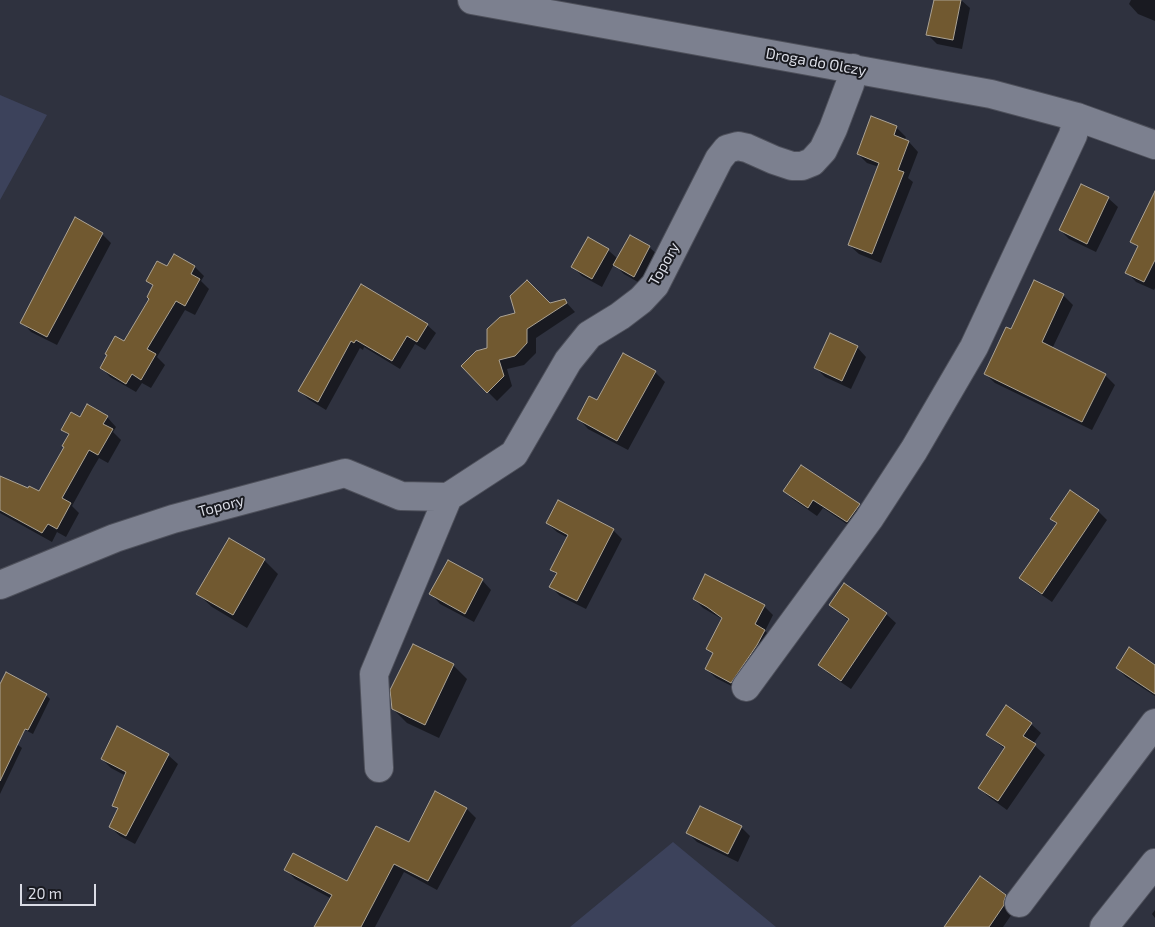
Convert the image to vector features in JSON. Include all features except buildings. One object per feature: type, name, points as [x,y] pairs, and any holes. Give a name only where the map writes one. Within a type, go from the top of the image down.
[{"type":"street","name":"Droga do Olczy","points":[[472,0],[991,94],[1078,117],[1155,145]]},
{"type":"street","name":"Topory","points":[[0,586],[115,538],[173,519],[345,473],[401,496],[448,497],[514,454],[568,361],[589,335],[634,305],[655,285],[719,159],[727,149],[738,146],[747,148],[792,166],[802,166],[812,162],[823,150],[833,129],[850,84],[853,68]]},
{"type":"street","points":[[746,687],[869,519],[914,450],[974,347],[1039,211],[1073,135],[1078,117]]},
{"type":"street","points":[[379,768],[374,674],[448,497]]},
{"type":"street","points":[[1018,903],[1155,723]]},
{"type":"street","points":[[1104,927],[1155,863]]},
{"type":"shaded area","points":[[0,95],[47,115],[0,200]]},
{"type":"shaded area","points":[[673,842],[776,927],[570,927]]}]
